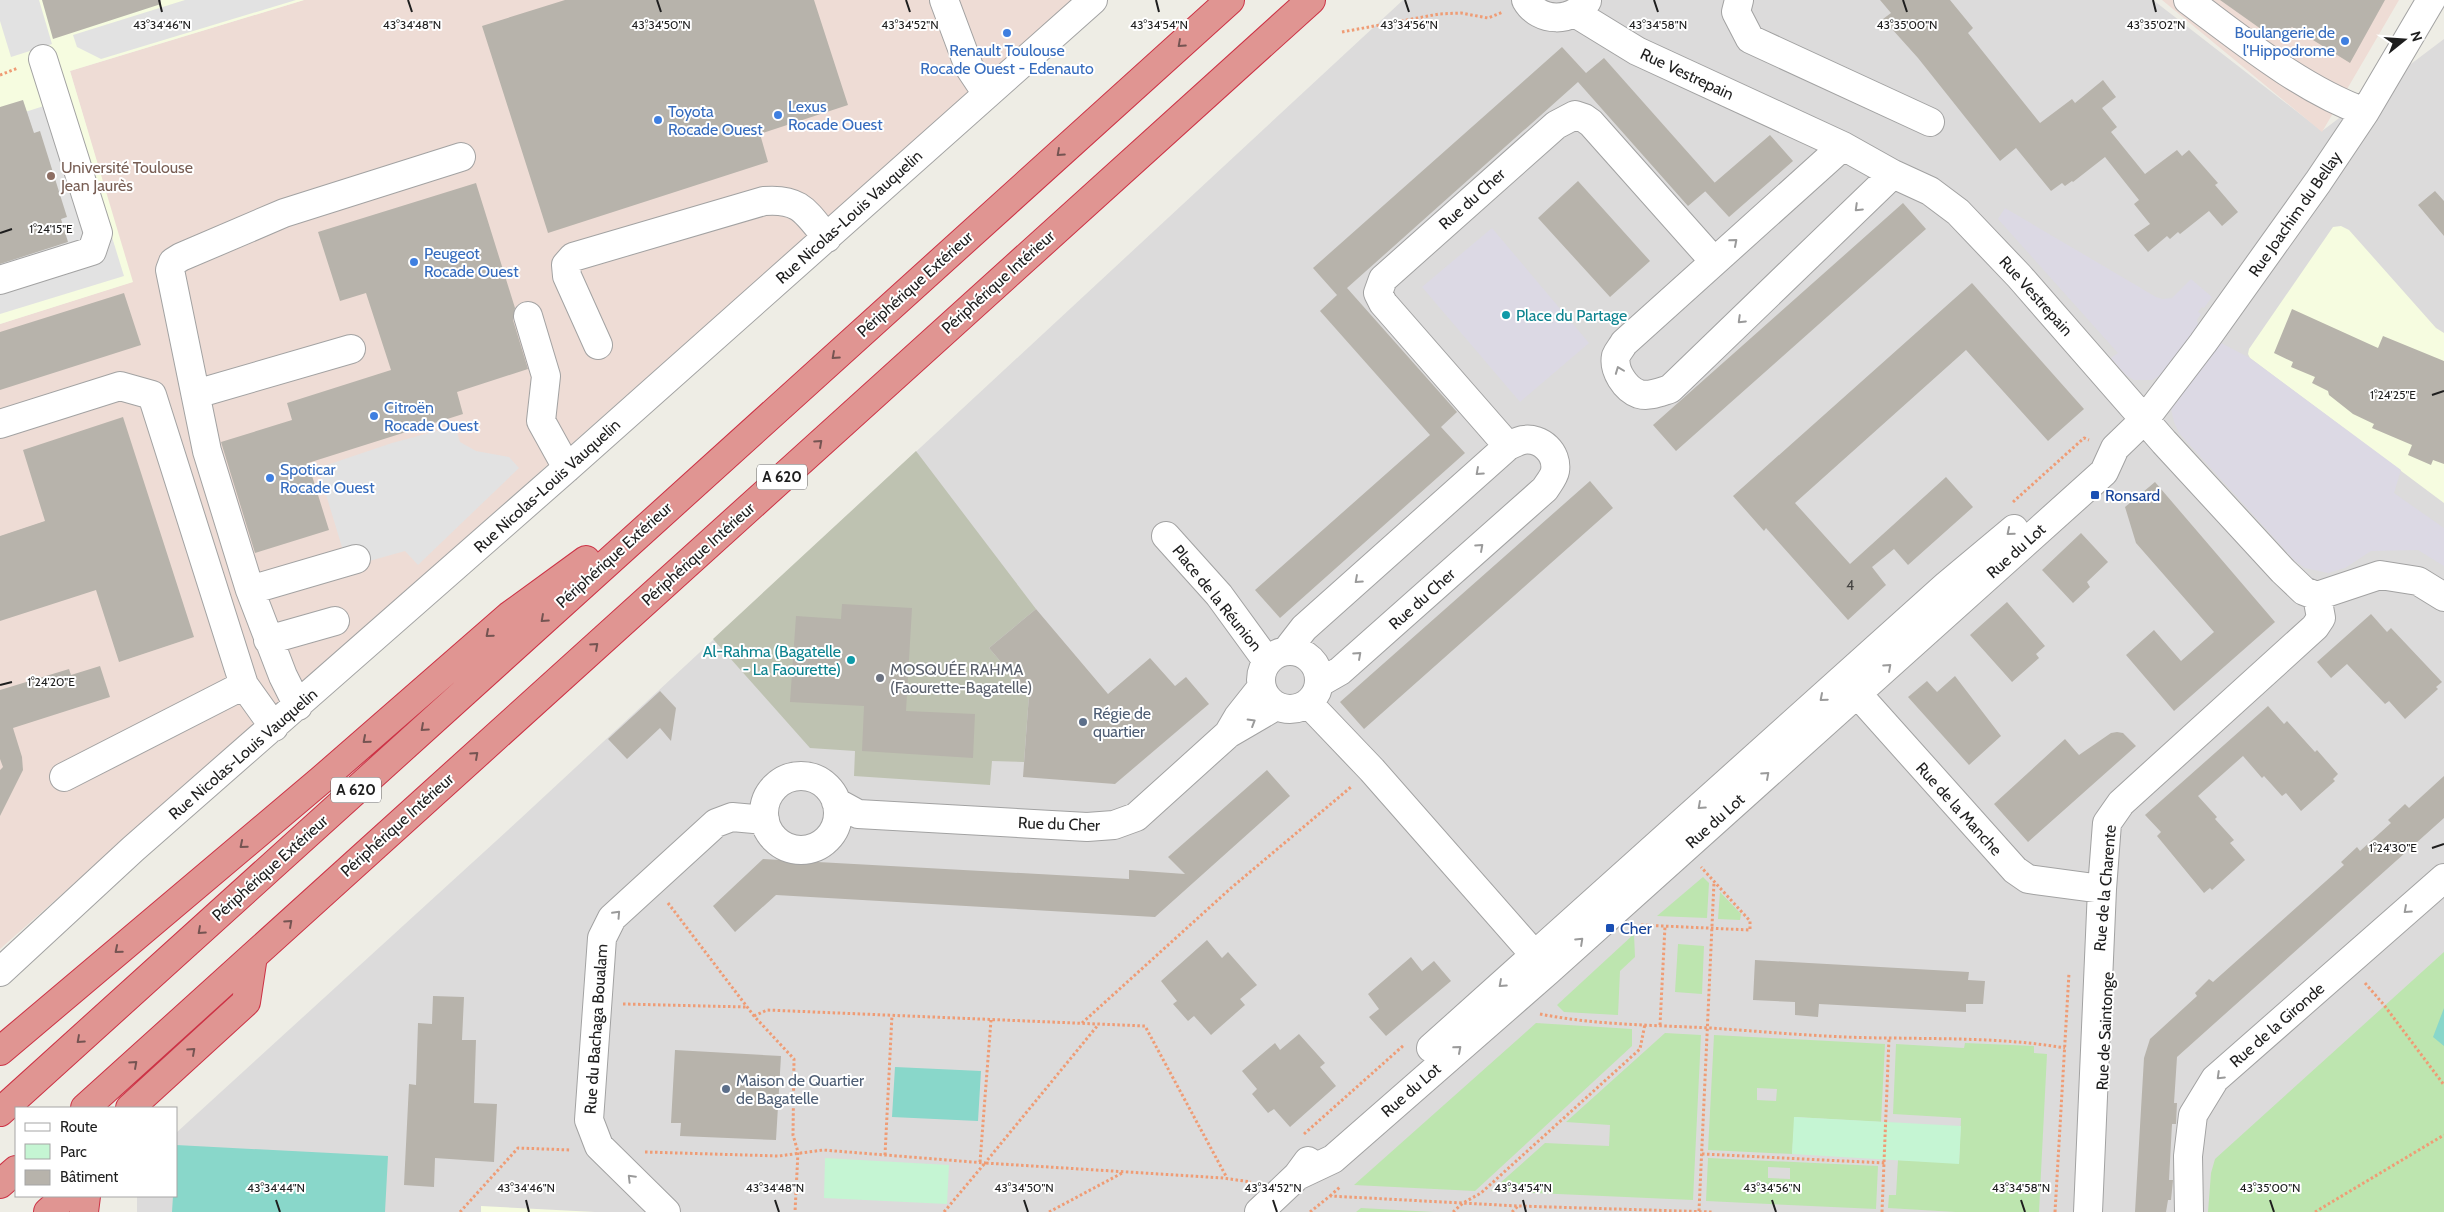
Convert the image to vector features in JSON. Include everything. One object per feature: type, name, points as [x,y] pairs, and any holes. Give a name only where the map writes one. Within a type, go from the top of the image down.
[{"type":"highway","name":"Périphérique Extérieur","points":[[0,1112],[1230,0]]},
{"type":"highway","name":"Périphérique Intérieur","points":[[86,1107],[1311,0]]},
{"type":"highway","points":[[0,1050],[321,780],[509,616],[711,469]]},
{"type":"highway","points":[[131,1107],[246,1002],[253,956]]},
{"type":"highway","points":[[0,1184],[15,1171]]},
{"type":"highway","points":[[48,1212],[65,1197]]},
{"type":"highway","points":[[84,1212],[86,1197]]},
{"type":"street","points":[[944,0],[968,67],[987,94]]},
{"type":"street","name":"Rue Nicolas-Louis Vauquelin","points":[[0,972],[133,849],[298,706],[1093,0]]},
{"type":"street","points":[[1739,0],[1736,12],[1750,39],[1930,122]]},
{"type":"street","points":[[2188,0],[2262,54],[2343,103],[2365,112]]},
{"type":"street","name":"Rue Joachim du Bellay","points":[[2145,419],[2221,318],[2365,112],[2431,0]]},
{"type":"street","name":"Rue Vestrepain","points":[[1527,1],[1544,16],[1558,18],[1581,6],[1637,51],[1842,146],[1893,174],[1930,191],[1958,212],[2019,276],[2283,571],[2304,591],[2318,596]]},
{"type":"street","points":[[0,280],[92,251],[98,233],[43,59]]},
{"type":"street","name":"Rue du Cher","points":[[1508,446],[1383,303],[1378,293],[1382,279],[1556,125],[1576,115],[1584,118],[1591,124],[1713,260]]},
{"type":"street","points":[[1842,146],[1713,260],[1624,343],[1617,354],[1616,364],[1624,383],[1639,394],[1653,394],[1670,389],[1893,174]]},
{"type":"street","points":[[298,706],[268,640],[250,590],[207,451],[170,270],[173,262],[284,213],[461,157]]},
{"type":"street","points":[[598,345],[567,276],[566,265],[573,257],[780,199],[796,203],[806,212],[826,238]]},
{"type":"street","points":[[528,316],[546,376],[541,421],[567,468]]},
{"type":"street","points":[[196,394],[351,349]]},
{"type":"street","points":[[0,424],[120,386],[152,395],[244,685],[274,727]]},
{"type":"street","name":"Rue du Lot","points":[[1259,1212],[1297,1176],[1333,1159],[1541,963],[1850,687],[1947,585],[2035,512],[2091,458],[2115,448],[2145,419]]},
{"type":"street","name":"Rue du Cher","points":[[1523,440],[1537,440],[1547,448],[1554,458],[1555,472],[1545,489],[1340,671],[1293,709],[1269,697],[1260,677],[1277,656],[1304,628],[1508,446],[1523,440]]},
{"type":"street","name":"Place de la Réunion","points":[[1166,536],[1219,596],[1277,656]]},
{"type":"street","points":[[250,590],[356,559]]},
{"type":"street","points":[[2318,596],[2380,575],[2418,581],[2444,598]]},
{"type":"street","name":"Rue de la Charente","points":[[2088,1212],[2102,888],[2107,823],[2121,803],[2315,627],[2322,618],[2318,596]]},
{"type":"street","points":[[268,640],[335,621]]},
{"type":"street","points":[[1277,656],[1300,652],[1311,659],[1318,670],[1314,693],[1372,770],[1541,963]]},
{"type":"street","points":[[64,777],[244,685]]},
{"type":"street","name":"Rue de la Manche","points":[[1850,687],[2015,870],[2028,879],[2102,888]]},
{"type":"street","name":"Rue du Cher","points":[[843,813],[1087,826],[1114,825],[1136,817],[1269,697]]},
{"type":"street","points":[[798,776],[810,777],[821,782],[830,791],[843,813],[830,835],[822,843],[798,850],[786,847],[776,840],[768,830],[764,820],[764,807],[768,796],[776,786],[786,779],[798,776]]},
{"type":"street","name":"Rue du Bachaga Boualam","points":[[666,1212],[599,1146],[588,1120],[602,938],[612,918],[716,822],[732,818],[764,820]]},
{"type":"street","name":"Rue de la Gironde","points":[[2189,1212],[2188,1156],[2193,1116],[2215,1079],[2444,878]]},
{"type":"path","points":[[1342,32],[1439,14],[1462,14],[1488,18],[1527,1]]},
{"type":"path","points":[[1081,1024],[1231,888],[1372,770]]},
{"type":"path","points":[[1637,925],[1712,930],[1750,930],[1750,920],[1698,863]]},
{"type":"path","points":[[1699,1211],[1714,882]]},
{"type":"path","points":[[666,899],[754,1016],[794,1059],[793,1134],[798,1152],[795,1212]]},
{"type":"path","points":[[1660,1025],[1665,926]]},
{"type":"path","points":[[2347,964],[2384,1005],[2444,1085]]},
{"type":"path","points":[[597,1003],[747,1007]]},
{"type":"path","points":[[754,1016],[767,1010],[1145,1026],[1227,1178]]},
{"type":"path","points":[[1538,1014],[1564,1019],[1707,1028],[1889,1038],[1964,1038],[2034,1043],[2065,1048],[2055,1212]]},
{"type":"path","points":[[885,1155],[892,1015]]},
{"type":"path","points":[[980,1162],[991,1020]]},
{"type":"path","points":[[1452,1212],[1463,1202],[1481,1193],[1640,1049],[1645,1024]]},
{"type":"path","points":[[944,1212],[1098,1025]]},
{"type":"path","points":[[1882,1212],[1889,1038]]},
{"type":"path","points":[[2315,1212],[2444,1135]]},
{"type":"path","points":[[798,1152],[823,1150],[985,1163],[1227,1178],[1253,1183]]},
{"type":"path","points":[[1702,1154],[1884,1162]]},
{"type":"path","points":[[1049,1212],[1124,1172]]},
{"type":"path","points":[[1310,1212],[1330,1196],[1518,1206],[1713,1212]]},
{"type":"path","points":[[1512,1212],[1518,1206]]},
{"type":"shaded area","name":"Université Toulouse Jean Jaurès","points":[[0,0],[304,0],[70,71],[133,282],[0,324]]},
{"type":"shaded area","points":[[0,0],[39,0],[52,44],[11,57],[0,21]]},
{"type":"shaded area","points":[[185,0],[296,0],[101,59],[77,47],[73,35]]},
{"type":"shaded area","points":[[304,0],[1074,0],[0,949],[0,324],[132,282],[70,71]]},
{"type":"shaded area","points":[[1403,0],[2153,0],[2322,131],[2444,39],[2444,1212],[137,1212],[137,1197],[178,1197],[178,1131],[520,819]]},
{"type":"shaded area","points":[[2162,0],[2399,0],[2322,132]]},
{"type":"shaded area","points":[[69,98],[124,276],[0,314],[0,120]]},
{"type":"shaded area","points":[[2005,208],[2156,297],[2163,299],[2172,298],[2191,279],[2212,297],[2204,308],[2202,307],[2198,312],[2201,314],[2197,320],[2199,330],[2181,356],[2161,375],[2152,380],[2134,380],[2126,375],[2111,358],[2118,353],[1998,219]]},
{"type":"shaded area","points":[[2341,226],[2349,230],[2436,328],[2444,333],[2444,503],[2250,358],[2248,354],[2249,349],[2333,227]]},
{"type":"shaded area","name":"Place du Partage","points":[[1492,228],[1589,343],[1520,402],[1422,287]]},
{"type":"shaded area","points":[[2221,343],[2250,358],[2401,470],[2394,493],[2444,528],[2444,566],[2418,550],[2371,551],[2345,568],[2328,573],[2305,568],[2295,561],[2179,433],[2174,422],[2171,409]]},
{"type":"shaded area","points":[[455,426],[460,442],[476,451],[509,457],[519,468],[418,565],[405,551],[348,567],[318,468],[392,443]]},
{"type":"shaded area","points":[[916,451],[1036,609],[989,648],[1029,695],[1024,762],[992,761],[990,785],[854,776],[855,751],[810,748],[713,639]]},
{"type":"shaded area","points":[[2444,1008],[2444,1046],[2433,1037]]},
{"type":"shaded area","points":[[895,1067],[981,1071],[978,1121],[892,1117]]},
{"type":"shaded area","points":[[178,1145],[388,1156],[385,1212],[172,1212],[173,1197],[178,1197]]},
{"type":"shaded area","points":[[481,1206],[595,1212],[481,1212]]},
{"type":"green space","points":[[1703,877],[1709,883],[1707,918],[1657,916]]},
{"type":"green space","points":[[1720,892],[1741,914],[1740,920],[1718,919]]},
{"type":"green space","points":[[1634,934],[1635,957],[1620,971],[1618,1015],[1564,1012],[1557,1005]]},
{"type":"green space","points":[[1678,944],[1704,946],[1702,994],[1675,992]]},
{"type":"green space","points":[[2444,952],[2444,1212],[2208,1212],[2211,1173],[2215,1159]]},
{"type":"green space","points":[[1536,1023],[1632,1029],[1632,1046],[1475,1191],[1354,1185]]},
{"type":"green space","points":[[1665,1033],[1701,1035],[1693,1200],[1491,1191],[1545,1143],[1609,1146],[1610,1125],[1566,1122]]},
{"type":"green space","points":[[1714,1035],[1885,1044],[1881,1122],[1795,1117],[1792,1154],[1708,1150]],"holes":[[[1757,1088],[1777,1089],[1776,1101],[1757,1100]]]},
{"type":"green space","points":[[1965,1043],[2034,1046],[2034,1053],[2047,1054],[2039,1212],[1956,1212],[1888,1208],[1889,1195],[1896,1195],[1898,1160],[1959,1163],[1961,1118],[1893,1114],[1896,1044],[1964,1048]]},
{"type":"green space","points":[[1794,1117],[1961,1126],[1959,1164],[1792,1154]]},
{"type":"green space","points":[[825,1158],[949,1165],[947,1204],[824,1198]]},
{"type":"green space","points":[[1708,1158],[1878,1166],[1876,1209],[1706,1201]],"holes":[[[1768,1167],[1790,1168],[1790,1179],[1768,1178]]]},
{"type":"green space","points":[[1361,1208],[1434,1212],[1356,1212]]},
{"type":"building","points":[[42,0],[161,0],[161,4],[53,39]]},
{"type":"building","name":"Toyota Rocade Ouest","points":[[565,0],[814,0],[848,105],[760,134],[768,162],[548,233],[482,26]]},
{"type":"building","points":[[1880,0],[1950,0],[1973,28],[1968,33],[2040,123],[2072,99],[2075,103],[2103,80],[2116,97],[2102,108],[2117,127],[2111,132],[2145,174],[2177,150],[2182,156],[2189,150],[2218,183],[2215,185],[2238,212],[2222,226],[2209,211],[2180,234],[2178,232],[2170,239],[2167,236],[2148,252],[2134,235],[2150,224],[2134,204],[2139,200],[2105,157],[2073,182],[2065,186],[2062,183],[2051,191],[2016,148],[2000,161],[1918,58],[1883,19],[1891,13]]},
{"type":"building","points":[[2220,0],[2385,0],[2350,63],[2292,27],[2275,39]]},
{"type":"building","points":[[1562,47],[1586,73],[1604,58],[1715,183],[1688,206],[1578,82],[1347,288],[1457,412],[1441,427],[1465,453],[1280,618],[1255,590],[1430,435],[1320,311],[1337,295],[1313,268]]},
{"type":"building","points":[[23,100],[34,133],[40,131],[67,217],[61,219],[68,242],[0,264],[0,107]]},
{"type":"building","points":[[1770,135],[1793,161],[1729,217],[1705,191]]},
{"type":"building","points":[[1578,181],[1650,261],[1610,297],[1538,218]]},
{"type":"building","points":[[476,183],[515,308],[513,320],[528,369],[457,392],[463,414],[308,463],[329,530],[255,553],[221,442],[292,420],[287,403],[391,370],[366,293],[340,301],[318,232]]},
{"type":"building","points":[[2435,191],[2444,201],[2444,236],[2418,205]]},
{"type":"building","points":[[1903,203],[1926,229],[1676,451],[1653,425]]},
{"type":"building","points":[[1972,283],[2084,409],[2048,441],[1966,350],[1795,503],[1850,564],[1946,477],[1973,507],[1908,565],[1894,549],[1872,567],[1886,585],[1848,620],[1766,528],[1764,531],[1733,496]]},
{"type":"building","points":[[124,293],[141,345],[0,390],[0,332]]},
{"type":"building","points":[[2292,309],[2378,348],[2383,336],[2444,361],[2444,464],[2433,460],[2431,465],[2408,455],[2412,445],[2372,428],[2374,424],[2353,414],[2329,395],[2328,391],[2312,383],[2315,377],[2291,367],[2293,362],[2274,353]]},
{"type":"building","points":[[123,417],[194,637],[119,662],[96,590],[0,621],[0,536],[45,521],[23,450]]},
{"type":"building","points":[[1590,481],[1613,508],[1364,729],[1340,702]]},
{"type":"building","points":[[2155,482],[2275,622],[2174,711],[2126,655],[2154,630],[2181,661],[2214,632],[2136,543],[2125,507]]},
{"type":"building","points":[[2081,533],[2108,562],[2087,582],[2090,587],[2073,603],[2042,570]]},
{"type":"building","points":[[2007,602],[2045,646],[2036,654],[2039,658],[2012,682],[1970,635]]},
{"type":"building","name":"Al-Rahma (Bagatelle - La Faourette)","points":[[842,604],[912,608],[906,711],[975,714],[973,758],[862,751],[864,706],[790,702],[796,616],[841,619]]},
{"type":"building","points":[[1036,609],[1108,694],[1150,658],[1175,686],[1186,677],[1209,704],[1115,784],[1023,777],[1029,695],[989,648]]},
{"type":"building","points":[[2371,614],[2387,632],[2391,628],[2442,682],[2436,687],[2438,689],[2405,719],[2389,701],[2385,704],[2347,664],[2331,678],[2317,662]]},
{"type":"building","points":[[100,666],[110,697],[13,728],[22,757],[23,770],[0,816],[0,770],[3,767],[0,759],[0,690],[69,669],[71,675]]},
{"type":"building","points":[[1955,676],[2001,736],[1969,765],[1908,697],[1927,681],[1937,692]]},
{"type":"building","points":[[660,691],[676,708],[671,741],[660,728],[627,759],[608,739]]},
{"type":"building","points":[[2268,706],[2284,724],[2287,721],[2315,752],[2317,750],[2338,774],[2333,779],[2335,781],[2301,811],[2286,793],[2282,796],[2264,776],[2262,778],[2243,756],[2198,796],[2234,840],[2230,843],[2245,860],[2212,890],[2210,888],[2204,893],[2157,836],[2161,832],[2145,815]]},
{"type":"building","points":[[2111,733],[2123,733],[2136,746],[2028,842],[1994,804],[2065,739],[2079,755]]},
{"type":"building","points":[[1267,770],[1290,796],[1155,917],[776,895],[735,932],[713,906],[763,859],[1129,879],[1129,870],[1185,874],[1168,857]]},
{"type":"building","points":[[2444,776],[2444,818],[2177,1057],[2174,1103],[2177,1103],[2176,1124],[2172,1124],[2169,1180],[2173,1180],[2171,1200],[2168,1200],[2166,1212],[2135,1212],[2144,1058],[2150,1039],[2197,996],[2195,993],[2209,979],[2213,982],[2344,865],[2341,862],[2357,847],[2360,851],[2391,823],[2388,820],[2405,804],[2409,808]]},
{"type":"building","points":[[1207,940],[1222,958],[1228,952],[1257,985],[1240,999],[1245,1005],[1211,1035],[1194,1016],[1188,1021],[1173,1004],[1177,1001],[1161,981]]},
{"type":"building","points":[[1411,957],[1422,971],[1434,961],[1451,981],[1386,1036],[1369,1017],[1379,1009],[1368,994]]},
{"type":"building","points":[[1755,960],[1969,972],[1968,980],[1985,981],[1983,1004],[1966,1004],[1966,1012],[1819,1004],[1818,1017],[1795,1015],[1795,1002],[1753,1000]]},
{"type":"building","points":[[433,996],[464,997],[462,1040],[476,1040],[474,1103],[497,1104],[494,1162],[435,1158],[434,1187],[404,1185],[409,1084],[416,1085],[418,1023],[432,1024]]},
{"type":"building","points":[[1299,1034],[1325,1063],[1320,1067],[1336,1086],[1290,1127],[1274,1109],[1268,1113],[1252,1094],[1257,1089],[1242,1071],[1275,1043],[1280,1050]]},
{"type":"building","name":"Maison de Quartier de Bagatelle","points":[[675,1050],[781,1056],[776,1140],[680,1136],[681,1123],[671,1123]]},
{"type":"place","name":"Renault Toulouse Rocade Ouest - Edenauto","points":[[1007,33]]},
{"type":"place","name":"Boulangerie de l'Hippodrome","points":[[2345,41]]},
{"type":"place","name":"Lexus Rocade Ouest","points":[[778,115]]},
{"type":"place","name":"Toyota Rocade Ouest","points":[[658,120]]},
{"type":"place","name":"Université Toulouse Jean Jaurès","points":[[51,176]]},
{"type":"place","name":"Peugeot Rocade Ouest","points":[[414,262]]},
{"type":"place","name":"Place du Partage","points":[[1506,315]]},
{"type":"place","name":"Citroën Rocade Ouest","points":[[374,416]]},
{"type":"place","name":"Spoticar Rocade Ouest","points":[[270,478]]},
{"type":"place","name":"Ronsard","points":[[2095,495]]},
{"type":"place","name":"Al-Rahma (Bagatelle - La Faourette)","points":[[851,660]]},
{"type":"place","name":"MOSQUÉE RAHMA (Faourette-Bagatelle)","points":[[880,678]]},
{"type":"place","name":"Régie de quartier","points":[[1083,722]]},
{"type":"place","name":"Cher","points":[[1610,928]]},
{"type":"place","name":"Maison de Quartier de Bagatelle","points":[[726,1089]]}]
